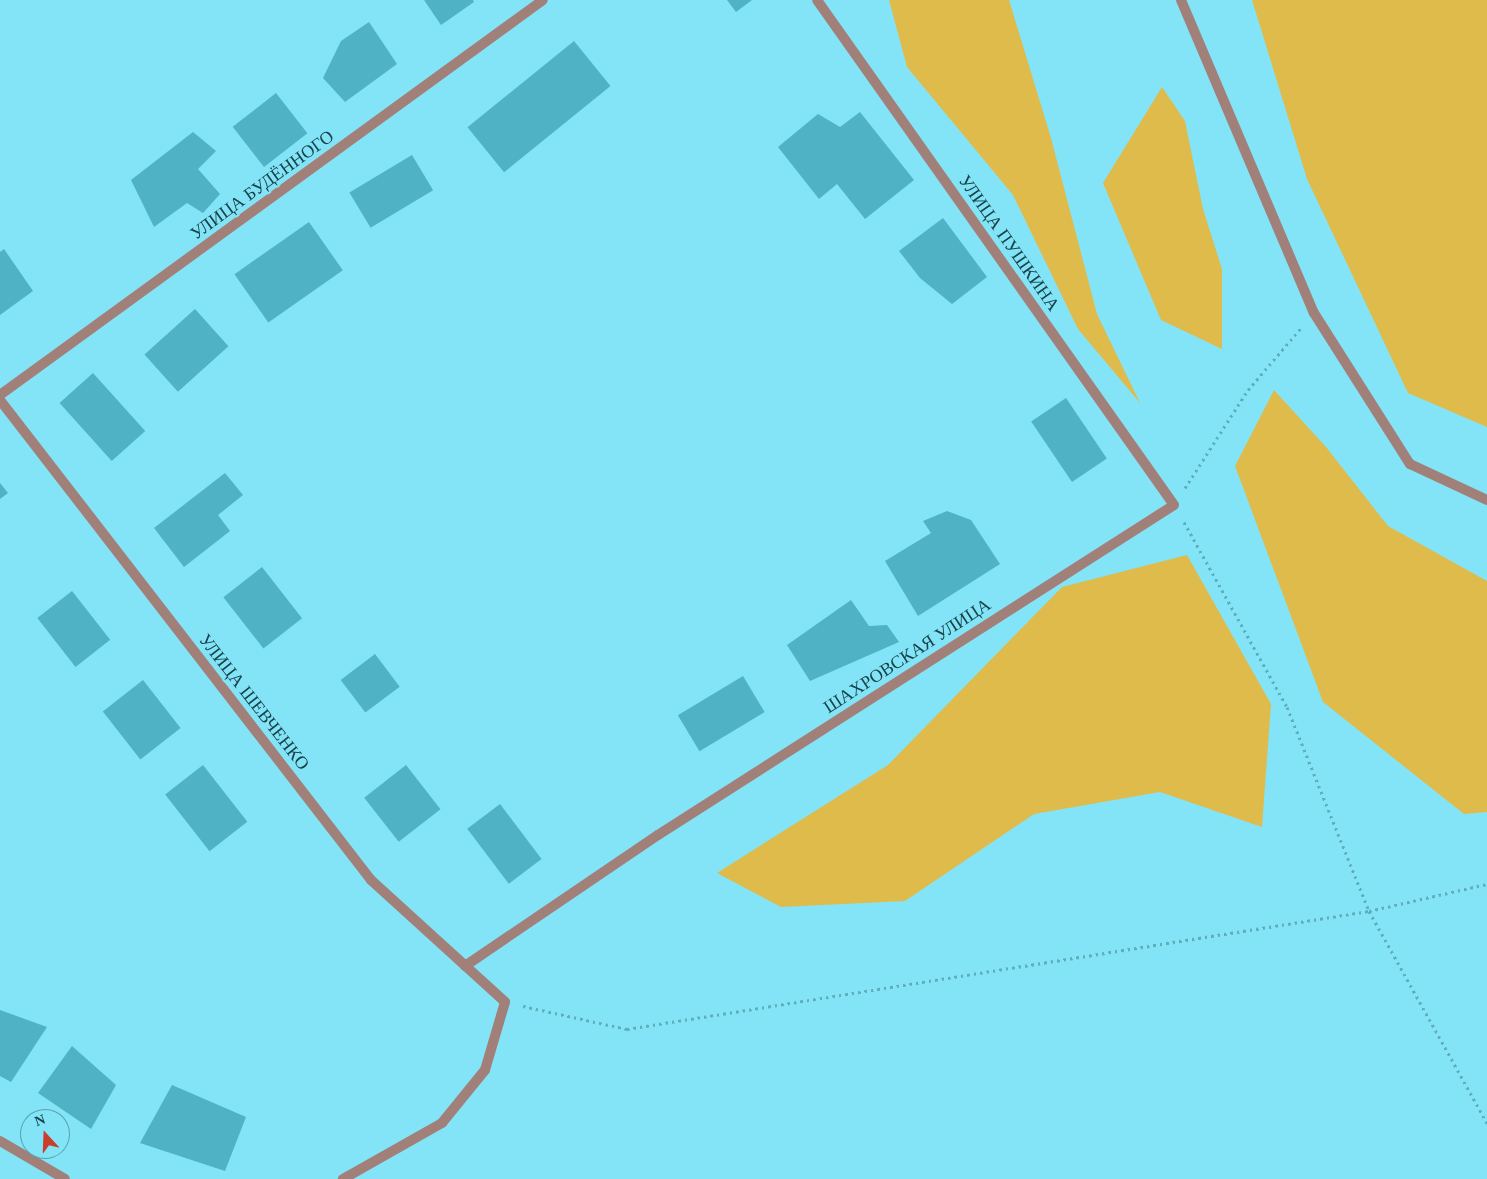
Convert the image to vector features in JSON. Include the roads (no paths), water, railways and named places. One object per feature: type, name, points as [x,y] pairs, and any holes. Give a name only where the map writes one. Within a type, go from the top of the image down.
[{"type":"street","name":"УЛИЦА БУДЁННОГО","points":[[0,395],[543,0]]},
{"type":"street","name":"УЛИЦА ПУШКИНА","points":[[818,0],[1174,505]]},
{"type":"street","points":[[1181,0],[1314,313],[1410,464],[1487,500]]},
{"type":"street","name":"УЛИЦА ШЕВЧЕНКО","points":[[0,400],[371,880],[505,1002],[485,1070],[442,1123],[343,1179]]},
{"type":"street","name":"ШАХРОВСКАЯ УЛИЦА","points":[[465,966],[658,835],[1174,505]]},
{"type":"street","points":[[0,1141],[65,1179]]}]
